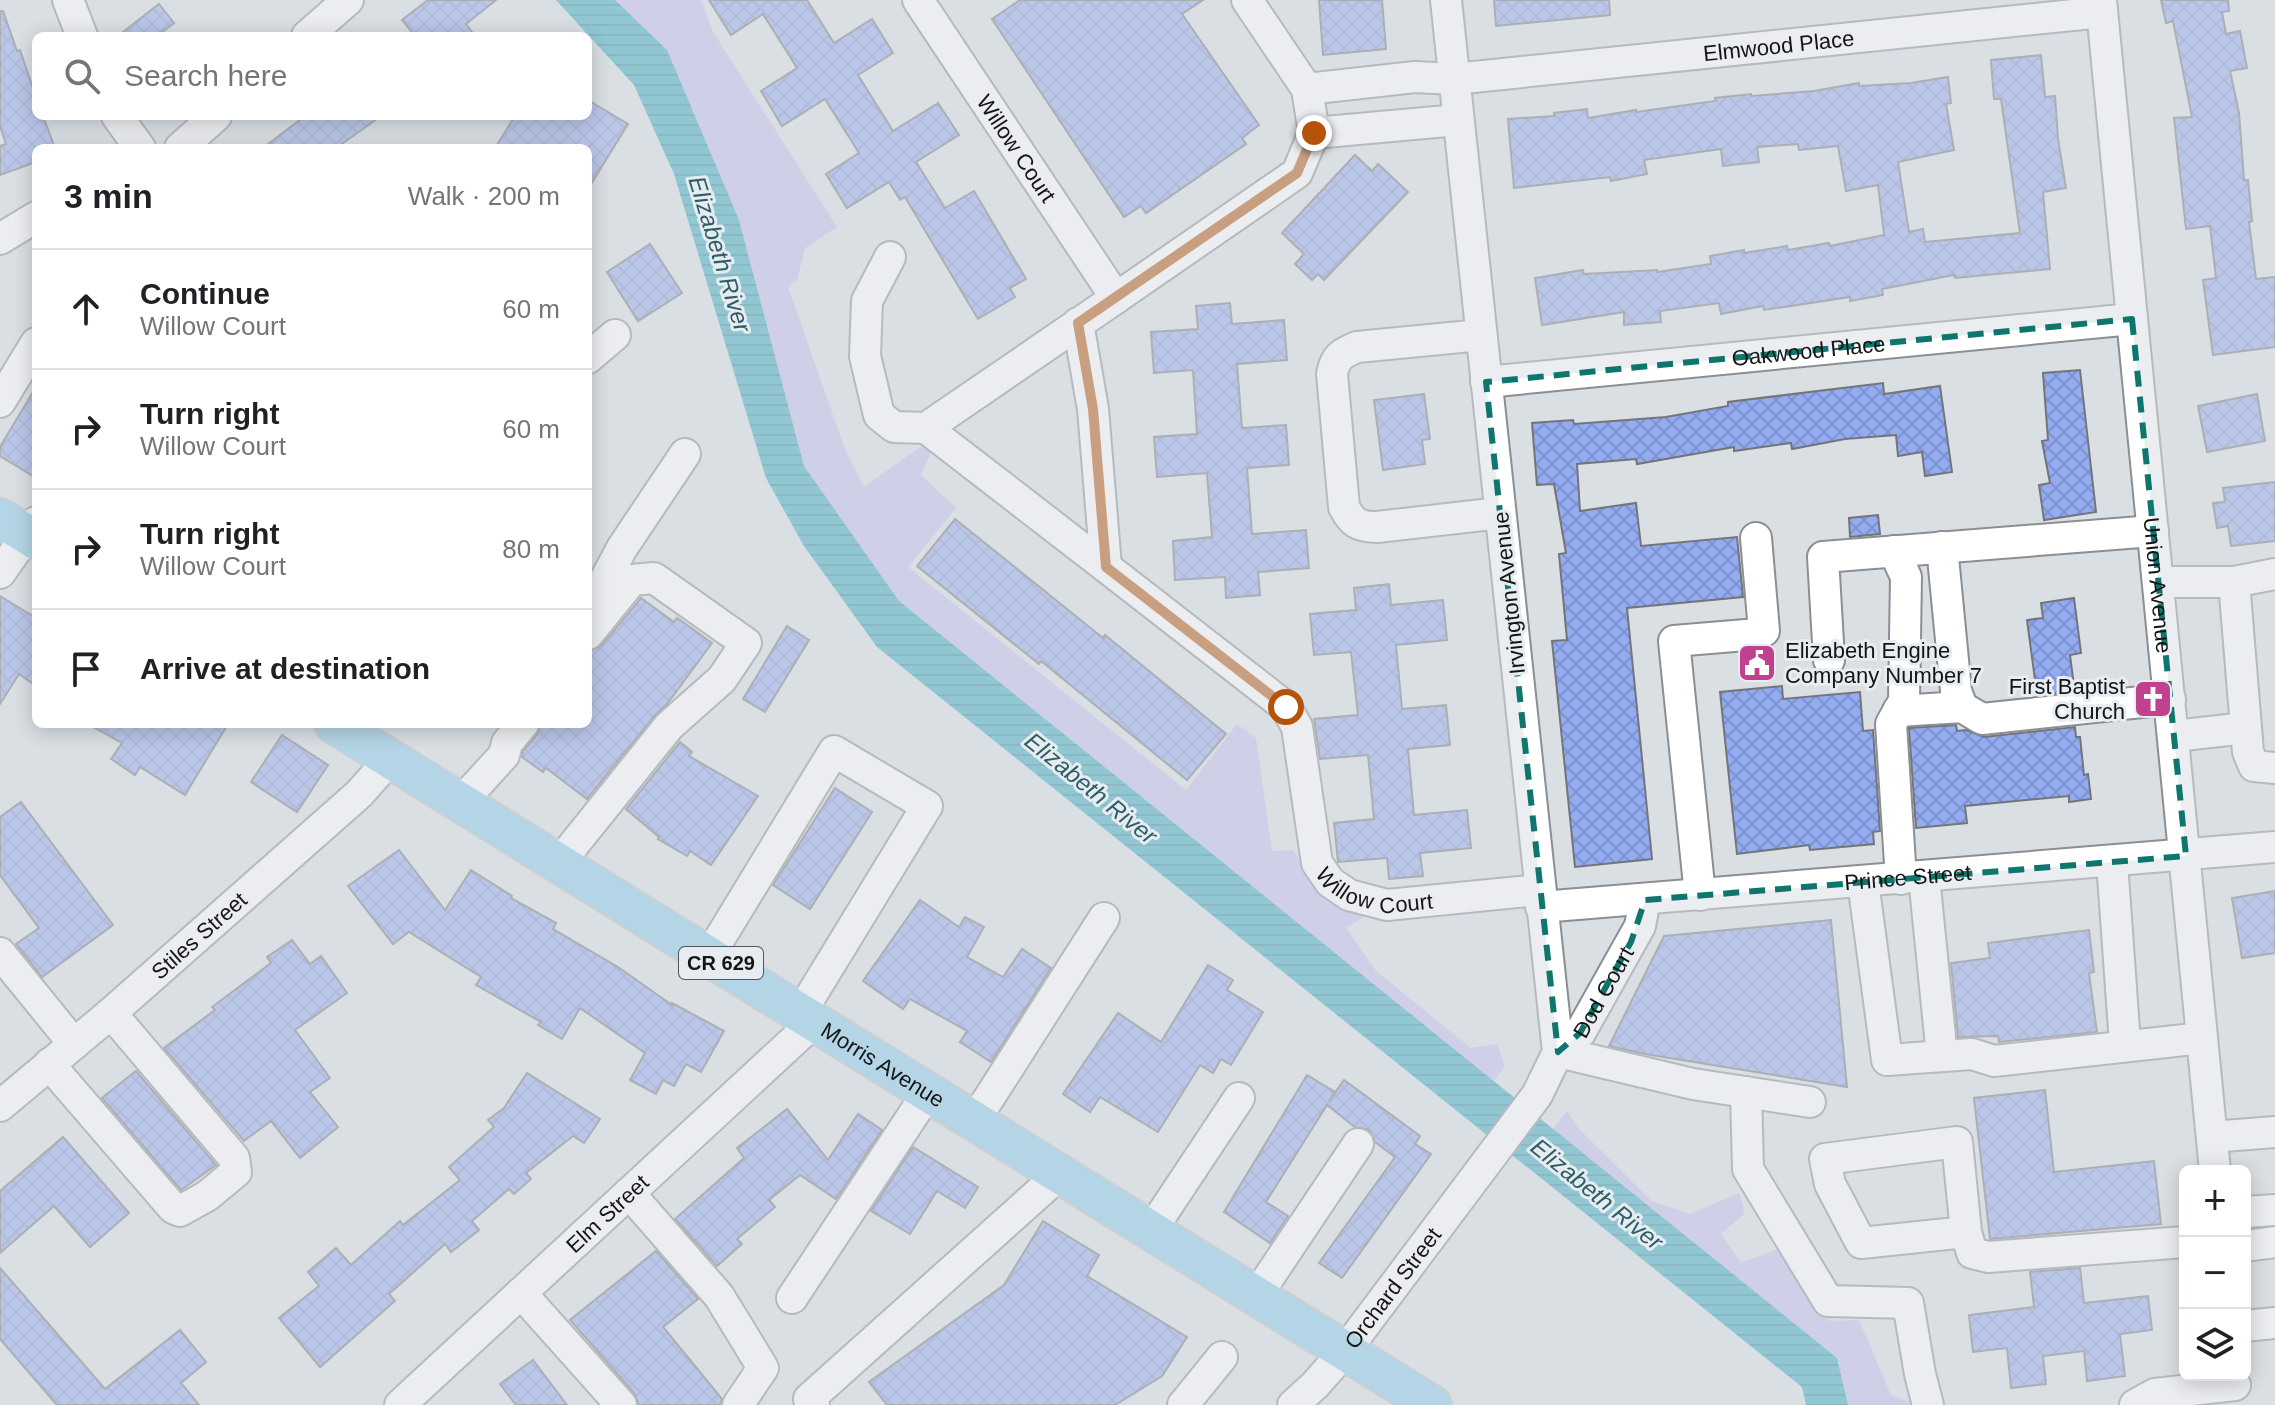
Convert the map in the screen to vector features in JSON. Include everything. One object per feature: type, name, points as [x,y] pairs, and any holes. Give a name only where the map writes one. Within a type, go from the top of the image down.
[{"type":"main road","name":"Morris Avenue","points":[[345,728],[390,759],[466,793],[570,849],[709,956],[1432,1405]]},
{"type":"street","points":[[68,0],[80,32]]},
{"type":"street","points":[[312,32],[348,0]]},
{"type":"street","name":"Willow Court","points":[[918,0],[1116,298]]},
{"type":"street","points":[[926,428],[1297,173],[1314,133],[1307,89],[1247,0]]},
{"type":"street","name":"Irvington Avenue","points":[[1446,0],[1558,1052]]},
{"type":"street","name":"Elmwood Place","points":[[1454,79],[2101,6]]},
{"type":"street","name":"Union Avenue","points":[[2101,6],[2214,1165]]},
{"type":"street","points":[[1307,89],[1415,77],[1454,79]]},
{"type":"street","points":[[120,120],[137,144]]},
{"type":"street","points":[[184,144],[212,120]]},
{"type":"street","points":[[1314,133],[1458,120]]},
{"type":"street","points":[[0,239],[32,219]]},
{"type":"street","name":"Willow Court","points":[[890,257],[867,301],[865,356],[879,415],[894,427],[926,428],[1286,707],[1297,727],[1317,863],[1330,882],[1349,895],[1387,905],[1540,899]]},
{"type":"street","name":"Oakwood Place","points":[[1486,382],[2132,319]]},
{"type":"street","points":[[1078,323],[1093,409],[1106,567]]},
{"type":"street","points":[[592,355],[615,335]]},
{"type":"street","points":[[1481,335],[1357,347],[1342,353],[1334,362],[1332,374],[1344,507],[1350,519],[1361,527],[1500,513]]},
{"type":"street","points":[[0,402],[32,350]]},
{"type":"street","points":[[592,604],[622,548],[685,454]]},
{"type":"street","points":[[0,573],[25,528]]},
{"type":"street","points":[[1829,660],[1823,557],[2153,531]]},
{"type":"street","points":[[1700,895],[1674,641],[1764,631],[1756,538]]},
{"type":"street","points":[[1942,547],[1956,691],[1962,707]]},
{"type":"street","points":[[1894,551],[1906,577],[1904,701],[1891,724],[1912,878],[1942,1056]]},
{"type":"street","points":[[2159,582],[2234,582],[2275,574]]},
{"type":"street","points":[[570,849],[669,726],[722,679],[746,643],[654,578],[632,580],[592,629]]},
{"type":"street","points":[[2234,582],[2248,752],[2254,766],[2275,768]]},
{"type":"street","points":[[1898,711],[1962,707],[1982,719],[2170,699]]},
{"type":"street","points":[[466,793],[505,728]]},
{"type":"street","points":[[466,793],[504,755],[507,743],[520,728]]},
{"type":"street","points":[[2174,736],[2246,728]]},
{"type":"street","name":"Elm Street","points":[[400,1405],[629,1193],[808,1017],[927,806],[834,751],[709,956]]},
{"type":"street","name":"Stiles Street","points":[[0,1106],[111,1013],[359,794],[390,759]]},
{"type":"street","name":"Prince Street","points":[[1540,899],[1642,913],[1700,895],[2275,847]]},
{"type":"street","points":[[2112,862],[2125,1044]]},
{"type":"street","points":[[1863,882],[1887,1060],[1972,1054],[1994,1061],[2125,1044],[2202,1038]]},
{"type":"street","name":"Dod Court","points":[[1558,1052],[1580,1033],[1642,913]]},
{"type":"street","points":[[975,1120],[1104,918]]},
{"type":"street","points":[[0,953],[74,1044]]},
{"type":"street","points":[[49,1064],[173,1208],[180,1211],[207,1196],[236,1172],[234,1158],[111,1013]]},
{"type":"street","points":[[1558,1052],[1693,1084],[1810,1102]]},
{"type":"street","name":"Orchard Street","points":[[1293,1405],[1345,1351],[1485,1165],[1537,1095],[1558,1052]]},
{"type":"street","points":[[792,1298],[929,1091]]},
{"type":"street","points":[[1746,1092],[1748,1169],[1828,1301],[1908,1303],[1928,1405]]},
{"type":"street","points":[[1152,1229],[1239,1098]]},
{"type":"street","points":[[2212,1137],[2275,1132]]},
{"type":"street","points":[[1966,1232],[1861,1243],[1830,1184],[1825,1159],[1957,1142],[1966,1232],[1972,1253],[1988,1257],[2179,1242]]},
{"type":"street","points":[[1257,1295],[1358,1144]]},
{"type":"street","points":[[814,1405],[809,1399],[1061,1173]]},
{"type":"street","points":[[629,1193],[719,1296],[763,1368],[738,1405]]},
{"type":"street","points":[[2251,1212],[2275,1210]]},
{"type":"street","points":[[2251,1245],[2275,1242]]},
{"type":"street","points":[[521,1293],[621,1405]]},
{"type":"street","points":[[2251,1325],[2275,1323]]},
{"type":"street","points":[[1183,1405],[1222,1357]]},
{"type":"street","points":[[2135,1405],[2155,1394],[2235,1388]]},
{"type":"highlighted area","points":[[2132,319],[2186,856],[1645,900],[1631,942],[1580,1033],[1558,1052],[1486,382]]},
{"type":"shaded area","points":[[615,0],[701,0],[713,32],[837,227],[805,248],[797,280],[788,287],[846,452],[864,487],[920,447],[932,450],[921,475],[956,508],[908,567],[1186,790],[1237,724],[1256,738],[1272,851],[1293,850],[1323,898],[1364,917],[1346,928],[1376,971],[1471,1048],[1497,1044],[1505,1066],[1494,1081],[899,601],[804,466],[739,220]]},
{"type":"shaded area","points":[[1567,1111],[1579,1129],[1652,1201],[1690,1214],[1739,1193],[1745,1213],[1721,1234],[1741,1263],[1778,1249],[1829,1321],[1859,1320],[1891,1395],[1918,1405],[1848,1405],[1837,1358],[1553,1129]]},
{"type":"water","name":"Elizabeth River","points":[[556,0],[615,0],[667,50],[739,220],[804,466],[899,601],[1837,1358],[1848,1405],[1806,1405],[1802,1387],[877,647],[804,546],[766,478],[674,174],[634,85],[592,39],[592,32],[585,32]]},
{"type":"building","points":[[428,0],[496,0],[466,24],[472,32],[412,32],[402,20]]},
{"type":"building","points":[[709,0],[807,0],[834,43],[872,19],[893,53],[858,75],[893,131],[938,103],[959,135],[916,162],[945,208],[974,191],[1026,279],[1010,288],[1015,297],[978,319],[905,197],[900,200],[889,182],[847,208],[826,174],[859,153],[825,99],[782,126],[761,91],[797,68],[763,14],[731,35]]},
{"type":"building","points":[[1020,0],[1203,0],[1182,14],[1259,125],[1242,138],[1246,144],[1146,213],[1141,206],[1124,217],[992,19]]},
{"type":"building","points":[[1319,0],[1382,0],[1386,49],[1323,55]]},
{"type":"building","points":[[1494,0],[1609,0],[1610,15],[1496,26]]},
{"type":"building","points":[[2161,0],[2228,0],[2229,11],[2222,12],[2226,34],[2240,31],[2247,68],[2230,71],[2239,113],[2244,180],[2248,180],[2256,279],[2275,277],[2275,347],[2213,355],[2203,280],[2216,278],[2210,226],[2186,229],[2174,118],[2192,117],[2173,21],[2166,23]]},
{"type":"building","points":[[159,4],[174,23],[162,32],[123,32]]},
{"type":"building","points":[[0,11],[3,11],[32,85],[32,120],[44,120],[54,144],[32,144],[32,163],[0,175],[0,146],[6,144],[0,126]]},
{"type":"building","points":[[2041,55],[2045,97],[2055,96],[2066,188],[2043,192],[2050,269],[1955,278],[1954,275],[1882,289],[1883,295],[1850,301],[1850,297],[1764,310],[1763,306],[1721,314],[1719,303],[1660,311],[1661,322],[1624,325],[1624,312],[1542,325],[1535,278],[1583,270],[1584,274],[1657,272],[1711,264],[1710,256],[1744,250],[1744,253],[1787,246],[1788,250],[1829,243],[1830,246],[1884,235],[1878,185],[1846,191],[1838,146],[1799,150],[1798,144],[1757,147],[1759,162],[1723,166],[1721,149],[1644,160],[1647,174],[1611,181],[1610,177],[1514,188],[1508,119],[1554,116],[1554,113],[1587,109],[1588,118],[1715,101],[1715,98],[1814,91],[1859,83],[1859,86],[1911,83],[1948,77],[1951,103],[1946,104],[1954,150],[1898,162],[1909,232],[1923,229],[1925,242],[2020,233],[2001,99],[1994,99],[1991,60]]},
{"type":"building","points":[[592,102],[628,124],[592,182],[592,144],[498,144],[512,120],[592,120]]},
{"type":"building","points":[[300,120],[375,120],[342,144],[268,144]]},
{"type":"building","points":[[1355,155],[1372,171],[1378,164],[1408,192],[1324,280],[1318,274],[1312,280],[1295,264],[1304,254],[1282,233]]},
{"type":"building","points":[[650,244],[682,293],[638,321],[607,272]]},
{"type":"building","points":[[1230,303],[1232,324],[1284,320],[1287,360],[1237,364],[1242,428],[1286,425],[1289,465],[1247,468],[1252,534],[1306,530],[1309,568],[1258,572],[1260,595],[1226,598],[1225,577],[1175,580],[1173,541],[1212,537],[1207,473],[1157,477],[1154,437],[1197,434],[1193,370],[1154,373],[1151,332],[1198,329],[1196,306]]},
{"type":"building","points":[[2080,370],[2096,512],[2044,520],[2039,485],[2050,483],[2042,441],[2048,440],[2043,373]]},
{"type":"building","points":[[1883,383],[1884,394],[1940,386],[1952,472],[1925,476],[1922,452],[1898,456],[1896,435],[1845,439],[1792,449],[1791,443],[1734,451],[1734,447],[1637,464],[1636,459],[1577,464],[1580,511],[1636,503],[1641,546],[1737,537],[1743,597],[1627,608],[1652,859],[1575,867],[1552,641],[1567,640],[1559,554],[1566,553],[1554,484],[1537,485],[1532,423],[1573,420],[1574,424],[1666,417],[1728,406],[1728,402]]},
{"type":"building","points":[[32,394],[32,476],[0,456],[0,447]]},
{"type":"building","points":[[1424,394],[1430,439],[1422,440],[1425,464],[1383,470],[1374,400]]},
{"type":"building","points":[[2257,394],[2265,441],[2207,452],[2198,406]]},
{"type":"building","points":[[2275,482],[2275,541],[2231,546],[2228,526],[2217,528],[2213,503],[2225,502],[2223,488]]},
{"type":"building","points":[[1878,515],[1880,534],[1850,537],[1849,518]]},
{"type":"building","points":[[955,519],[1226,734],[1187,780],[1041,661],[1039,664],[917,566]]},
{"type":"building","points":[[1389,584],[1391,605],[1443,600],[1447,640],[1396,645],[1402,709],[1446,705],[1450,745],[1408,749],[1414,815],[1467,810],[1471,848],[1420,853],[1423,876],[1389,879],[1387,858],[1338,862],[1334,823],[1374,819],[1368,755],[1320,759],[1314,719],[1358,715],[1351,652],[1314,655],[1310,614],[1356,610],[1354,588]]},
{"type":"building","points":[[0,596],[32,616],[32,683],[19,674],[0,704]]},
{"type":"building","points":[[641,598],[674,622],[677,618],[712,643],[667,704],[587,799],[546,768],[543,772],[522,757],[540,728],[592,728],[592,650],[602,645]]},
{"type":"building","points":[[2074,598],[2081,653],[2070,655],[2074,686],[2072,691],[2037,695],[2027,620],[2043,618],[2041,603]]},
{"type":"building","points":[[787,626],[809,640],[765,712],[743,699]]},
{"type":"building","points":[[1782,686],[1783,699],[1860,692],[1863,731],[1873,730],[1880,831],[1873,832],[1874,844],[1810,850],[1809,845],[1737,854],[1720,692]]},
{"type":"building","points":[[1956,725],[1957,731],[1966,730],[1984,737],[2075,727],[2076,737],[2080,737],[2084,775],[2088,774],[2091,799],[2069,802],[2069,796],[1965,806],[1967,823],[1916,828],[1909,728]]},
{"type":"building","points":[[95,728],[226,728],[185,795],[140,767],[135,775],[111,759],[122,743]]},
{"type":"building","points":[[282,735],[328,765],[297,812],[251,782]]},
{"type":"building","points":[[680,742],[692,752],[689,756],[758,796],[711,865],[690,851],[687,856],[658,839],[626,809]]},
{"type":"building","points":[[835,788],[872,812],[810,909],[773,885]]},
{"type":"building","points":[[21,802],[113,925],[42,977],[16,944],[39,928],[0,875],[0,817]]},
{"type":"building","points":[[399,850],[445,910],[471,870],[511,898],[556,923],[553,929],[618,967],[672,1005],[724,1031],[701,1072],[686,1064],[674,1086],[663,1080],[656,1094],[630,1080],[645,1053],[580,1008],[562,1039],[538,1025],[541,1022],[476,985],[481,977],[409,932],[393,944],[348,886]]},
{"type":"building","points":[[2275,891],[2275,953],[2242,958],[2232,898]]},
{"type":"building","points":[[920,900],[959,927],[965,917],[984,927],[967,957],[1003,977],[1022,949],[1051,968],[991,1062],[960,1042],[967,1031],[910,999],[903,1009],[863,981]]},
{"type":"building","points":[[1831,920],[1847,1087],[1609,1046],[1664,936]]},
{"type":"building","points":[[2089,930],[2094,972],[2089,973],[2097,1032],[1999,1042],[1998,1036],[1958,1037],[1951,963],[1990,958],[1988,943]]},
{"type":"building","points":[[292,940],[310,964],[321,956],[347,993],[295,1030],[330,1078],[310,1092],[338,1127],[300,1158],[271,1121],[244,1141],[164,1048],[271,963],[267,957]]},
{"type":"building","points":[[1208,965],[1233,980],[1227,990],[1263,1012],[1231,1065],[1221,1059],[1213,1073],[1200,1065],[1158,1132],[1100,1097],[1090,1112],[1063,1094],[1118,1013],[1161,1042]]},
{"type":"building","points":[[136,1071],[216,1165],[181,1190],[102,1098]]},
{"type":"building","points":[[527,1073],[600,1119],[584,1143],[573,1136],[526,1173],[531,1179],[514,1194],[509,1189],[472,1221],[479,1230],[451,1252],[445,1244],[389,1294],[395,1301],[320,1367],[279,1318],[319,1286],[308,1272],[336,1248],[351,1265],[400,1221],[403,1225],[460,1180],[449,1167],[494,1127],[488,1120],[504,1108]]},
{"type":"building","points":[[1307,1075],[1335,1092],[1329,1101],[1344,1080],[1420,1136],[1415,1144],[1431,1154],[1342,1278],[1319,1263],[1395,1157],[1375,1142],[1369,1130],[1355,1127],[1327,1105],[1266,1202],[1288,1216],[1270,1243],[1224,1212]]},
{"type":"building","points":[[2045,1090],[2054,1172],[2154,1161],[2161,1224],[1990,1239],[1974,1098]]},
{"type":"building","points":[[787,1109],[828,1160],[858,1114],[882,1130],[836,1199],[800,1175],[769,1200],[775,1207],[737,1239],[742,1244],[717,1266],[675,1219],[744,1158],[737,1148]]},
{"type":"building","points":[[63,1137],[129,1213],[90,1247],[54,1206],[0,1253],[0,1191]]},
{"type":"building","points":[[913,1147],[978,1187],[965,1208],[937,1191],[910,1234],[871,1211]]},
{"type":"building","points":[[1043,1221],[1099,1255],[1087,1276],[1187,1337],[1162,1376],[1115,1405],[887,1405],[869,1382],[1004,1285]]},
{"type":"building","points":[[656,1251],[698,1299],[663,1327],[722,1399],[720,1405],[639,1405],[634,1393],[570,1320]]},
{"type":"building","points":[[0,1268],[105,1389],[180,1330],[206,1362],[181,1383],[199,1405],[57,1405],[0,1339]]},
{"type":"building","points":[[2080,1268],[2084,1303],[2148,1296],[2152,1330],[2120,1334],[2125,1376],[2087,1381],[2084,1351],[2043,1356],[2046,1384],[2011,1388],[2007,1348],[1973,1352],[1969,1315],[2034,1307],[2030,1272]]},
{"type":"building","points":[[533,1360],[567,1405],[516,1405],[500,1384]]},
{"type":"place","name":"Elizabeth Engine Company Number 7","points":[[1757,663]]},
{"type":"place","name":"First Baptist Church","points":[[2153,699]]},
{"type":"route","points":[[1286,707],[1106,567],[1093,409],[1078,323],[1297,173],[1314,133]]}]
